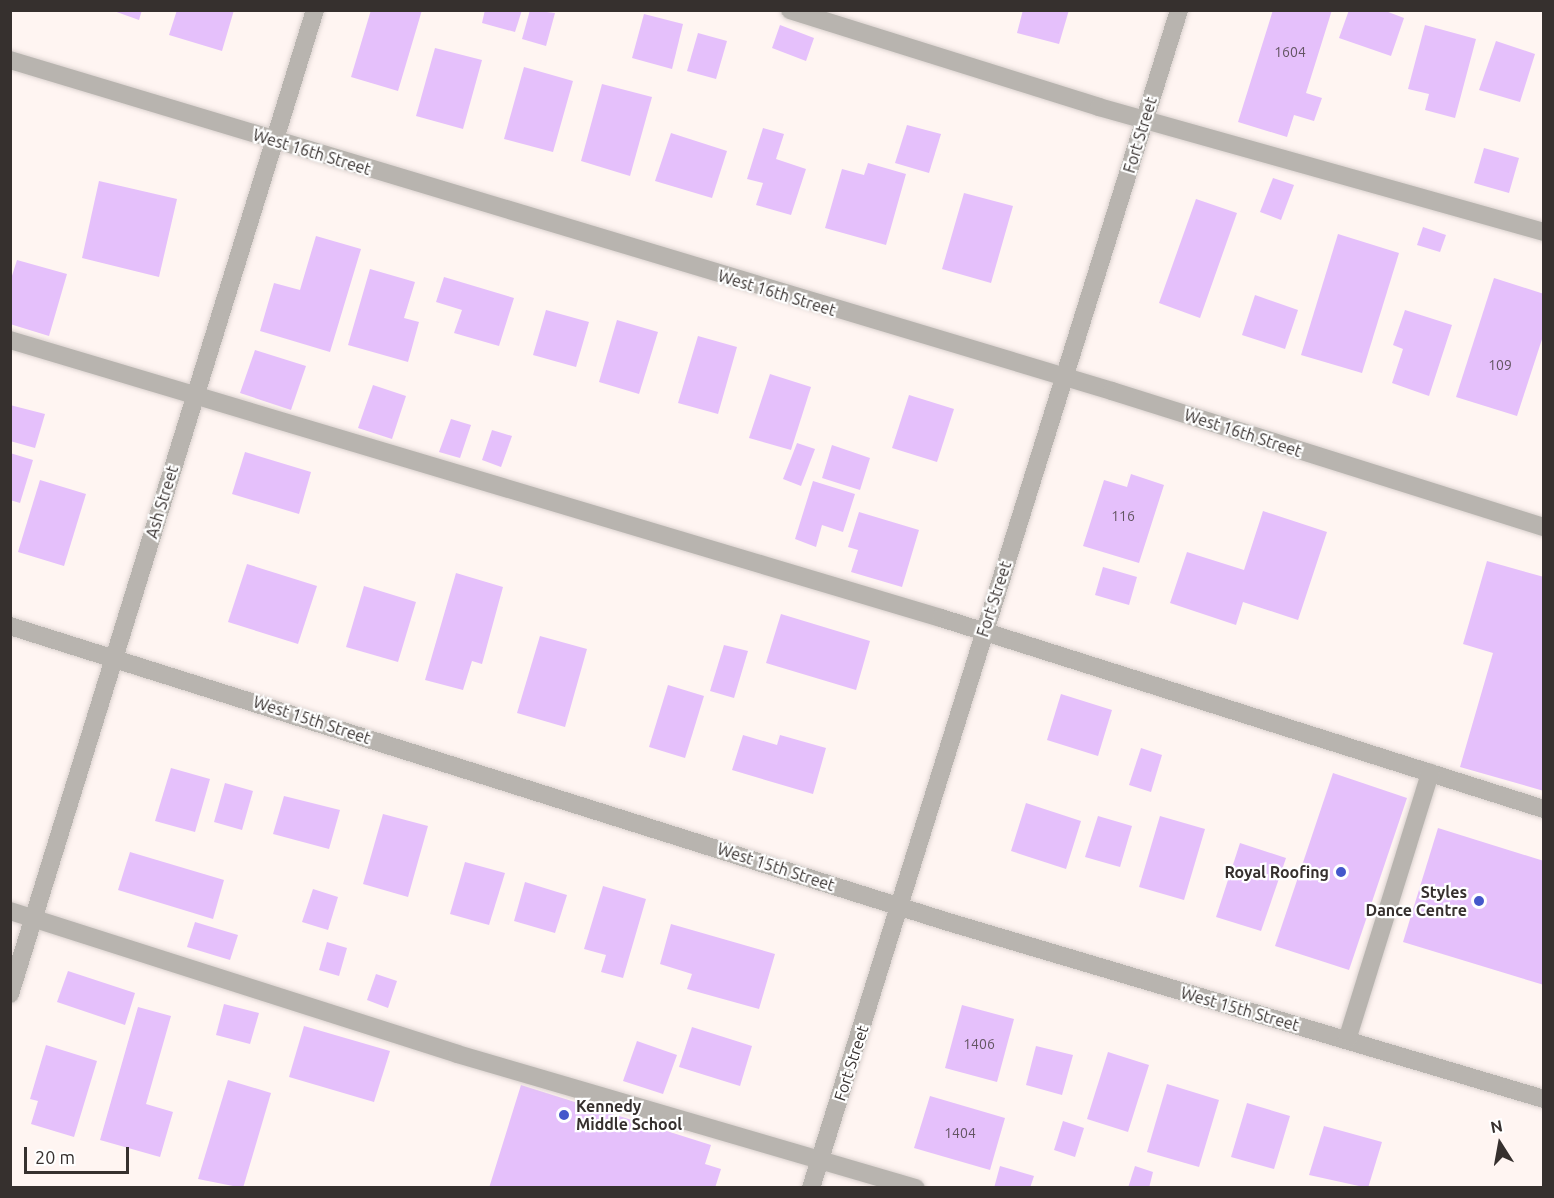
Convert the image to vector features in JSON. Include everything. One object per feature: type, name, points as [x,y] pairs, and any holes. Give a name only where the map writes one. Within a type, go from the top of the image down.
[{"type":"street","name":"Ash Street","points":[[10,994],[315,10]]},
{"type":"street","points":[[789,10],[1146,118],[1544,232]]},
{"type":"street","name":"Fort Street","points":[[811,1188],[901,906],[982,632],[1066,379],[1179,10]]},
{"type":"street","name":"West 16th Street","points":[[10,60],[273,142],[1066,379],[1544,528]]},
{"type":"street","points":[[10,340],[982,632],[1544,809]]},
{"type":"street","name":"West 15th Street","points":[[10,626],[901,906],[1544,1099]]},
{"type":"street","points":[[1347,1040],[1430,773]]},
{"type":"street","points":[[10,911],[457,1054],[916,1188]]},
{"type":"building","points":[[111,10],[142,10],[139,20]]},
{"type":"building","points":[[177,10],[234,10],[222,51],[169,35]]},
{"type":"building","points":[[371,10],[422,10],[398,91],[351,77]]},
{"type":"building","points":[[485,10],[522,10],[515,32],[482,23]]},
{"type":"building","points":[[530,10],[555,13],[546,46],[522,39]]},
{"type":"building","points":[[1023,10],[1069,10],[1059,44],[1017,33]]},
{"type":"building","points":[[1273,10],[1332,10],[1306,93],[1322,98],[1314,121],[1294,115],[1287,137],[1238,122]]},
{"type":"building","points":[[1349,10],[1383,10],[1404,18],[1391,56],[1339,38]]},
{"type":"building","points":[[644,14],[683,24],[672,69],[632,58]]},
{"type":"building","points":[[780,25],[814,38],[806,61],[772,48]]},
{"type":"building","points":[[1425,25],[1476,39],[1455,118],[1425,110],[1429,94],[1408,89]]},
{"type":"building","points":[[698,33],[727,41],[716,79],[687,71]]},
{"type":"building","points":[[1496,41],[1535,54],[1520,102],[1479,90]]},
{"type":"building","points":[[435,48],[482,60],[463,129],[416,116]]},
{"type":"building","points":[[524,67],[573,81],[553,152],[504,139]]},
{"type":"building","points":[[602,84],[652,97],[630,176],[581,161]]},
{"type":"building","points":[[907,125],[941,134],[929,173],[895,163]]},
{"type":"building","points":[[763,128],[784,134],[776,159],[806,169],[791,215],[756,205],[763,183],[747,179]]},
{"type":"building","points":[[671,133],[727,151],[712,198],[655,181]]},
{"type":"building","points":[[1484,148],[1519,158],[1509,193],[1474,183]]},
{"type":"building","points":[[868,163],[906,174],[886,245],[825,228],[842,169],[864,175]]},
{"type":"building","points":[[1273,178],[1294,185],[1281,220],[1260,212]]},
{"type":"building","points":[[99,181],[177,199],[159,277],[82,258]]},
{"type":"building","points":[[964,193],[1013,206],[991,283],[942,269]]},
{"type":"building","points":[[1196,199],[1237,213],[1200,318],[1159,303]]},
{"type":"building","points":[[1423,227],[1446,235],[1440,252],[1417,245]]},
{"type":"building","points":[[1338,234],[1399,253],[1362,373],[1301,355]]},
{"type":"building","points":[[316,236],[361,249],[330,352],[260,331],[274,283],[300,290]]},
{"type":"building","points":[[17,260],[67,274],[49,336],[10,324],[10,282]]},
{"type":"building","points":[[370,269],[415,282],[404,318],[419,322],[408,362],[348,345]]},
{"type":"building","points":[[444,277],[514,298],[499,346],[454,333],[462,310],[436,302]]},
{"type":"building","points":[[1494,278],[1544,294],[1544,333],[1517,416],[1456,397]]},
{"type":"building","points":[[1255,295],[1298,310],[1285,349],[1242,335]]},
{"type":"building","points":[[546,310],[589,322],[576,367],[533,355]]},
{"type":"building","points":[[1405,310],[1452,325],[1429,396],[1392,383],[1403,349],[1393,345]]},
{"type":"building","points":[[617,320],[658,332],[639,394],[599,382]]},
{"type":"building","points":[[698,336],[737,347],[718,414],[678,403]]},
{"type":"building","points":[[255,350],[306,366],[291,410],[240,393]]},
{"type":"building","points":[[770,374],[811,387],[791,450],[749,438]]},
{"type":"building","points":[[373,385],[406,396],[392,439],[358,428]]},
{"type":"building","points":[[909,395],[954,409],[937,462],[892,448]]},
{"type":"building","points":[[10,405],[45,414],[35,448],[10,441]]},
{"type":"building","points":[[451,419],[471,425],[460,458],[439,452]]},
{"type":"building","points":[[492,430],[512,436],[501,467],[482,460]]},
{"type":"building","points":[[797,443],[815,449],[801,486],[783,479]]},
{"type":"building","points":[[832,445],[870,458],[860,490],[822,478]]},
{"type":"building","points":[[245,452],[311,472],[299,514],[232,494]]},
{"type":"building","points":[[10,453],[33,460],[20,503],[10,500]]},
{"type":"building","points":[[1131,474],[1164,485],[1139,563],[1083,546],[1104,480],[1127,487]]},
{"type":"building","points":[[40,480],[86,494],[64,566],[18,552]]},
{"type":"building","points":[[813,481],[855,494],[843,532],[822,525],[816,547],[795,539]]},
{"type":"building","points":[[1263,511],[1327,532],[1298,620],[1243,602],[1236,625],[1170,603],[1187,552],[1244,570]]},
{"type":"building","points":[[859,512],[919,530],[902,587],[851,572],[858,550],[848,547]]},
{"type":"building","points":[[1487,561],[1544,577],[1544,791],[1460,767],[1493,653],[1463,644]]},
{"type":"building","points":[[247,564],[317,586],[298,644],[228,622]]},
{"type":"building","points":[[1103,567],[1137,577],[1129,605],[1095,595]]},
{"type":"building","points":[[456,573],[503,587],[482,664],[472,661],[463,690],[425,680]]},
{"type":"building","points":[[364,586],[416,602],[398,662],[346,647]]},
{"type":"building","points":[[781,614],[870,641],[856,690],[766,663]]},
{"type":"building","points":[[540,636],[587,649],[565,727],[517,713]]},
{"type":"building","points":[[724,645],[748,651],[734,698],[710,691]]},
{"type":"building","points":[[668,685],[704,696],[685,758],[649,747]]},
{"type":"building","points":[[1061,694],[1112,710],[1098,756],[1047,740]]},
{"type":"building","points":[[743,735],[777,745],[780,735],[826,748],[813,794],[732,770]]},
{"type":"building","points":[[1141,748],[1162,755],[1151,792],[1129,785]]},
{"type":"building","points":[[171,768],[210,779],[195,832],[155,821]]},
{"type":"building","name":"Royal Roofing","points":[[1333,773],[1407,798],[1349,970],[1275,946]]},
{"type":"building","points":[[225,783],[253,791],[242,830],[214,822]]},
{"type":"building","points":[[284,796],[340,810],[329,849],[273,834]]},
{"type":"building","points":[[1026,803],[1081,821],[1066,869],[1011,851]]},
{"type":"building","points":[[383,814],[428,826],[408,897],[363,884]]},
{"type":"building","points":[[1098,816],[1132,826],[1120,867],[1085,857]]},
{"type":"building","points":[[1160,816],[1205,829],[1184,900],[1139,887]]},
{"type":"building","name":"Styles Dance Centre","points":[[1438,828],[1544,861],[1544,985],[1403,942]]},
{"type":"building","points":[[1240,843],[1286,858],[1261,931],[1216,917]]},
{"type":"building","points":[[130,852],[224,880],[213,919],[118,890]]},
{"type":"building","points":[[465,862],[505,873],[489,925],[450,914]]},
{"type":"building","points":[[525,882],[567,895],[555,933],[514,921]]},
{"type":"building","points":[[603,886],[646,899],[623,978],[601,972],[606,955],[584,949]]},
{"type":"building","points":[[313,889],[338,897],[328,930],[302,922]]},
{"type":"building","points":[[195,922],[238,935],[230,960],[187,947]]},
{"type":"building","points":[[671,924],[775,954],[759,1009],[687,989],[692,974],[660,964]]},
{"type":"building","points":[[327,942],[347,948],[339,976],[319,970]]},
{"type":"building","points":[[68,971],[135,993],[125,1025],[57,1002]]},
{"type":"building","points":[[376,974],[397,981],[388,1008],[367,1000]]},
{"type":"building","points":[[224,1004],[259,1013],[250,1044],[216,1035]]},
{"type":"building","points":[[962,1005],[1014,1019],[997,1082],[945,1068]]},
{"type":"building","points":[[138,1007],[171,1016],[146,1104],[173,1112],[160,1157],[100,1140]]},
{"type":"building","points":[[304,1026],[390,1051],[374,1102],[289,1077]]},
{"type":"building","points":[[692,1027],[752,1046],[740,1086],[679,1067]]},
{"type":"building","points":[[637,1041],[677,1055],[663,1094],[623,1081]]},
{"type":"building","points":[[46,1045],[97,1061],[74,1137],[31,1124],[38,1101],[30,1099]]},
{"type":"building","points":[[1036,1046],[1073,1055],[1062,1095],[1026,1085]]},
{"type":"building","points":[[1108,1052],[1149,1065],[1128,1132],[1087,1119]]},
{"type":"building","points":[[228,1080],[271,1093],[243,1188],[198,1179]]},
{"type":"building","points":[[1167,1084],[1219,1100],[1199,1167],[1147,1152]]},
{"type":"building","name":"Kennedy Middle School","points":[[521,1085],[711,1145],[705,1164],[721,1169],[715,1188],[489,1188]]},
{"type":"building","points":[[930,1096],[1005,1118],[990,1170],[914,1148]]},
{"type":"building","points":[[1247,1103],[1290,1116],[1274,1169],[1231,1157]]},
{"type":"building","points":[[1063,1121],[1084,1128],[1075,1157],[1054,1150]]},
{"type":"building","points":[[1324,1126],[1382,1142],[1368,1188],[1309,1175]]},
{"type":"building","points":[[1000,1166],[1034,1176],[1030,1188],[994,1188]]},
{"type":"building","points":[[1135,1166],[1153,1172],[1149,1188],[1128,1188]]},
{"type":"place","name":"Royal Roofing","points":[[1341,872]]},
{"type":"place","name":"Styles Dance Centre","points":[[1479,901]]},
{"type":"place","name":"Kennedy Middle School","points":[[564,1115]]}]
